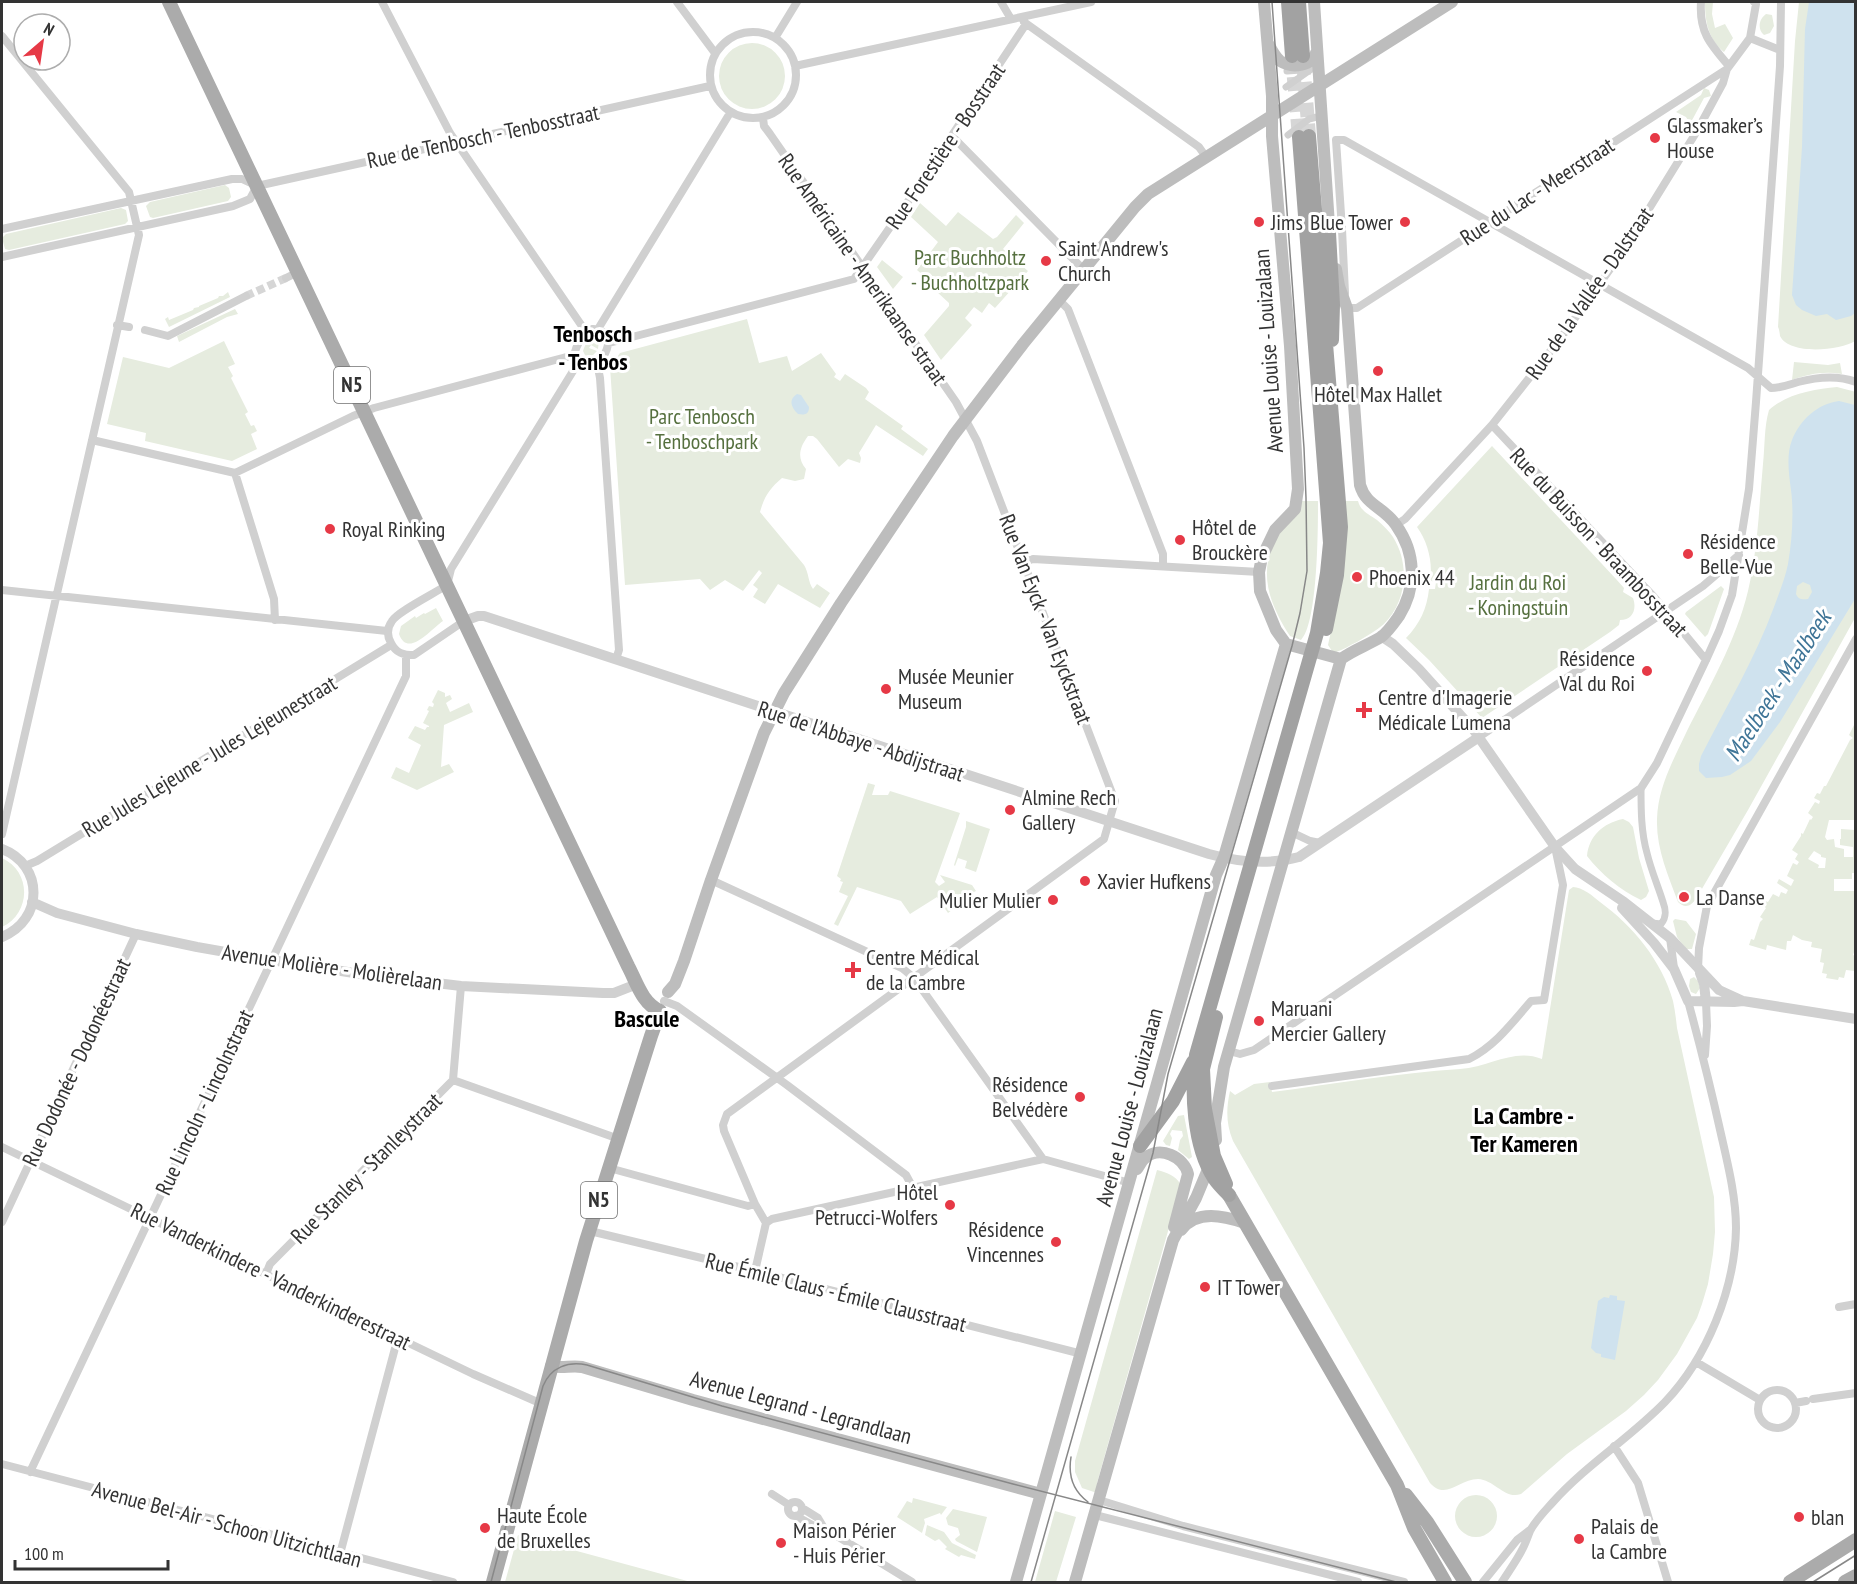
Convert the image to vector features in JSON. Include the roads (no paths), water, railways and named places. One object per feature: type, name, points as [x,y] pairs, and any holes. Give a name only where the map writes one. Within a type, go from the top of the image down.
[{"type":"highway","points":[[1288,2],[1292,63]]},
{"type":"highway","points":[[1292,63],[1299,2]]},
{"type":"highway","name":"Avenue Louise - Louizalaan","points":[[1229,1195],[1200,1144],[1195,1111],[1196,1055],[1315,653],[1332,605],[1341,527],[1299,136]]},
{"type":"highway","name":"Avenue Louise - Louizalaan","points":[[1299,136],[1330,543],[1315,653]]},
{"type":"highway","points":[[1329,233],[1333,306],[1330,411]]},
{"type":"highway","name":"Avenue Louise - Louizalaan","points":[[1211,1162],[1203,1069],[1255,862]]},
{"type":"highway","points":[[1140,1146],[1173,1101],[1196,1055]]},
{"type":"main road","name":"Avenue Louise - Louizalaan","points":[[1016,1582],[1207,909],[1286,644],[1276,630],[1267,610],[1260,591],[1259,572],[1267,543],[1279,524],[1295,508],[1298,489],[1290,346],[1272,136],[1273,115],[1264,2]]},
{"type":"main road","points":[[1286,644],[1341,659],[1382,636],[1394,624],[1403,609],[1412,584],[1411,557],[1406,540],[1388,515],[1363,496],[1360,485],[1345,304],[1339,286],[1329,233],[1314,2]]},
{"type":"main road","points":[[664,1001],[668,981],[678,959],[686,952],[764,733],[784,693],[841,603],[990,385],[1148,194],[1452,2]]},
{"type":"main road","name":"N5","points":[[173,3],[257,186],[292,275],[364,412],[637,984],[645,1000],[652,1007],[664,1001]]},
{"type":"main road","points":[[1268,44],[1275,56],[1291,65],[1310,62],[1317,51]]},
{"type":"main road","name":"Avenue Louise - Louizalaan","points":[[1075,1582],[1173,1240],[1196,1198],[1211,1162],[1216,1140],[1215,1123],[1222,1073],[1341,659]]},
{"type":"main road","name":"N5","points":[[493,1582],[590,1231],[664,1001]]},
{"type":"main road","points":[[1131,1180],[1144,1158],[1157,1152],[1178,1159],[1186,1167],[1188,1174],[1174,1227],[1173,1240]]},
{"type":"main road","points":[[1229,1195],[1397,1485],[1414,1528],[1445,1582]]},
{"type":"main road","points":[[1173,1240],[1185,1224],[1194,1218],[1222,1215],[1245,1223]]},
{"type":"main road","name":"Avenue Legrand - Legrandlaan","points":[[551,1366],[562,1369],[573,1366],[582,1367],[693,1400],[1041,1494]]},
{"type":"main road","points":[[1397,1485],[1427,1522],[1466,1582]]},
{"type":"main road","points":[[1790,1582],[1856,1540]]},
{"type":"main road","points":[[1845,1582],[1856,1576]]},
{"type":"street","points":[[382,2],[455,142],[586,332]]},
{"type":"street","points":[[677,2],[715,53]]},
{"type":"street","points":[[775,38],[797,2]]},
{"type":"street","points":[[1001,2],[1019,20],[1199,147],[1206,157]]},
{"type":"street","points":[[795,66],[1019,20],[1091,2]]},
{"type":"street","points":[[1701,2],[1700,19],[1707,39],[1728,68]]},
{"type":"street","points":[[1229,1051],[1240,1054],[1254,1050],[1555,847],[1641,788],[1656,763],[1719,631],[1732,595],[1739,555],[1749,489],[1758,376],[1780,50],[1781,2]]},
{"type":"street","points":[[1755,3],[1750,38],[1780,50]]},
{"type":"street","name":"Rue Forestière - Bosstraat","points":[[863,268],[952,136],[1019,20]]},
{"type":"street","points":[[756,32],[775,38],[788,50],[795,66],[796,78],[789,100],[773,114],[763,118],[752,119],[730,113],[714,96],[710,86],[711,64],[715,53],[737,35],[756,32]]},
{"type":"street","points":[[2,36],[129,192],[139,235],[2,834]]},
{"type":"street","name":"Rue de la Vallée - Dalstraat","points":[[1396,525],[1405,519],[1492,425],[1560,339],[1623,251],[1681,159],[1723,83],[1728,68],[1750,38]]},
{"type":"street","points":[[1292,63],[1311,68],[1287,86],[1292,63]]},
{"type":"street","name":"Rue du Lac - Meerstraat","points":[[1345,304],[1357,308],[1728,68]]},
{"type":"street","name":"Rue de Tenbosch - Tenbosstraat","points":[[257,186],[710,86]]},
{"type":"street","points":[[598,329],[730,113]]},
{"type":"street","points":[[1299,136],[1309,119],[1317,117]]},
{"type":"street","name":"Rue Américaine - Amerikaanse straat","points":[[763,118],[764,126],[947,388],[965,419]]},
{"type":"street","points":[[952,136],[1084,270]]},
{"type":"street","points":[[1345,304],[1336,140],[1344,140],[1748,368],[1770,388],[1780,388],[1813,378],[1847,378],[1856,382]]},
{"type":"street","points":[[2,229],[232,179],[242,179],[257,186],[250,199],[237,204],[2,257]]},
{"type":"street","points":[[609,343],[624,341],[854,279],[863,268]]},
{"type":"street","points":[[145,330],[168,336],[246,296]]},
{"type":"street","points":[[1059,300],[1068,309],[1163,554],[1162,566]]},
{"type":"street","points":[[117,325],[129,327]]},
{"type":"street","points":[[92,440],[235,473],[364,412],[576,359],[590,367],[603,356],[609,343],[607,337],[598,329],[586,332],[576,346],[576,359],[452,569],[447,585],[393,618],[387,631],[396,651],[414,655],[464,621]]},
{"type":"street","points":[[597,363],[600,378],[619,650],[616,659]]},
{"type":"street","name":"Rue Van Eyck - Van Eyckstraat","points":[[965,419],[977,441],[1115,801],[1109,821]]},
{"type":"street","name":"Rue du Buisson - Braambosstraat","points":[[1492,425],[1666,611],[1706,660]]},
{"type":"street","points":[[235,473],[274,599],[275,620]]},
{"type":"street","points":[[1283,862],[1299,857],[1479,737],[1702,586],[1739,555]]},
{"type":"street","points":[[1024,562],[1033,559],[1259,572]]},
{"type":"street","points":[[2,590],[387,631]]},
{"type":"street","name":"Rue de l'Abbaye - Abdijstraat","points":[[464,621],[484,616],[1209,854],[1255,862],[1283,862]]},
{"type":"street","points":[[1382,636],[1419,669],[1479,737],[1555,847],[1575,869],[1624,902],[1670,938],[1719,990],[1743,1000],[1856,1019]]},
{"type":"street","points":[[1705,1062],[1706,1002],[1704,984],[1698,969],[1699,948],[1707,906],[1856,639]]},
{"type":"street","name":"Rue Jules Lejeune - Jules Lejeunestraat","points":[[25,866],[37,861],[392,645]]},
{"type":"street","name":"Rue Lincoln - Lincolnstraat","points":[[30,1472],[406,676],[406,655]]},
{"type":"street","points":[[1641,788],[1642,828],[1646,851],[1666,915],[1661,924],[1649,922]]},
{"type":"street","points":[[755,1271],[766,1223],[755,1204],[724,1131],[723,1125],[727,1114],[1104,839],[1109,821]]},
{"type":"street","points":[[1291,832],[1320,843]]},
{"type":"street","points":[[1272,1086],[1469,1059],[1484,1052],[1506,1031],[1531,1001],[1544,1000],[1563,885],[1555,847]]},
{"type":"street","points":[[2,849],[14,855],[25,866],[32,883],[32,902],[28,914],[20,925],[2,937]]},
{"type":"street","points":[[711,880],[902,968],[914,978],[1043,1159]]},
{"type":"street","points":[[1502,1582],[1525,1545],[1531,1530],[1552,1503],[1569,1485],[1665,1402],[1696,1362],[1716,1321],[1731,1265],[1736,1229],[1730,1175],[1705,1062],[1688,1001],[1674,969],[1632,918],[1601,888]]},
{"type":"street","name":"Avenue Molière - Molièrelaan","points":[[32,902],[57,913],[136,934],[197,947],[354,973],[460,986],[614,993],[637,984]]},
{"type":"street","name":"Rue Dodonée - Dodonéestraat","points":[[2,1222],[136,934]]},
{"type":"street","points":[[1670,938],[1674,969]]},
{"type":"street","name":"Rue Stanley - Stanleystraat","points":[[266,1274],[270,1264],[453,1080],[460,986]]},
{"type":"street","points":[[1688,1001],[1734,1002],[1743,1000]]},
{"type":"street","points":[[664,1001],[677,1006],[777,1078],[906,1175],[913,1188]]},
{"type":"street","points":[[453,1080],[619,1139]]},
{"type":"street","name":"Rue Vanderkindere - Vanderkinderestraat","points":[[2,1146],[473,1374],[542,1404]]},
{"type":"street","points":[[766,1223],[772,1219],[1043,1159],[1131,1180]]},
{"type":"street","points":[[609,1168],[748,1206],[755,1204]]},
{"type":"street","name":"Rue Émile Claus - Émile Clausstraat","points":[[590,1231],[1082,1354]]},
{"type":"street","points":[[1839,1307],[1856,1304]]},
{"type":"street","points":[[340,1554],[398,1337]]},
{"type":"street","points":[[1696,1362],[1760,1400]]},
{"type":"street","points":[[1775,1390],[1783,1391],[1795,1403],[1796,1412],[1792,1421],[1786,1426],[1776,1428],[1767,1425],[1761,1419],[1758,1409],[1760,1400],[1775,1390]]},
{"type":"street","points":[[1795,1403],[1856,1393]]},
{"type":"street","points":[[1614,1446],[1638,1483],[1668,1582]]},
{"type":"street","name":"Avenue Bel-Air - Schoon Uitzichtlaan","points":[[2,1464],[453,1582]]},
{"type":"street","points":[[772,1494],[789,1505]]},
{"type":"street","points":[[1099,1500],[1183,1526],[1404,1582]]},
{"type":"street","points":[[789,1505],[796,1502],[818,1518],[824,1528]]},
{"type":"street","points":[[789,1505],[789,1513],[814,1526],[824,1528],[912,1582]]},
{"type":"street","points":[[796,1516],[801,1513],[802,1508]]},
{"type":"street","points":[[1095,1515],[1358,1582]]},
{"type":"street","points":[[1483,1582],[1517,1540],[1531,1530]]},
{"type":"water","points":[[1809,2],[1855,2],[1855,313],[1836,320],[1827,314],[1816,316],[1802,310],[1796,305],[1792,295],[1802,147],[1805,29]]},
{"type":"water","points":[[797,394],[801,395],[809,407],[806,414],[798,414],[792,406],[792,399]]},
{"type":"water","name":"Maelbeek - Maalbeek","points":[[1839,401],[1855,405],[1855,599],[1780,722],[1751,761],[1730,775],[1706,778],[1699,771],[1701,756],[1758,645],[1787,570],[1792,527],[1792,499],[1788,465],[1792,440],[1810,414]],"holes":[[[1803,582],[1810,585],[1812,592],[1808,599],[1798,597],[1797,586]]]},
{"type":"water","points":[[1610,1295],[1617,1296],[1617,1300],[1625,1301],[1615,1360],[1601,1357],[1601,1354],[1591,1348],[1598,1301],[1604,1297],[1609,1298]]},
{"type":"tunnel","points":[[1292,56],[1299,137]]},
{"type":"tunnel","points":[[1303,61],[1309,136]]},
{"type":"tunnel","points":[[246,296],[286,278]]},
{"type":"tram line","points":[[1031,1582],[1153,1153],[1168,1074],[1292,646],[1307,571],[1304,448],[1272,2]]},
{"type":"tram line","points":[[491,1582],[543,1386],[555,1370],[573,1364],[587,1365],[722,1406],[1013,1484],[1396,1582]]},
{"type":"tram line","points":[[1071,1457],[1070,1470],[1075,1488],[1088,1502]]},
{"type":"tram line","points":[[1813,1582],[1856,1555]]},
{"type":"place","name":"Glassmaker’s House","points":[[1655,138]]},
{"type":"place","name":"Jims","points":[[1259,222]]},
{"type":"place","name":"Blue Tower","points":[[1405,222]]},
{"type":"place","name":"Saint Andrew's Church","points":[[1046,261]]},
{"type":"place","name":"Hôtel Max Hallet","points":[[1378,371]]},
{"type":"place","name":"Royal Rinking","points":[[330,529]]},
{"type":"place","name":"Hôtel de Brouckère","points":[[1180,540]]},
{"type":"place","name":"Résidence Belle-Vue","points":[[1688,554]]},
{"type":"place","name":"Phoenix 44","points":[[1357,577]]},
{"type":"place","name":"Résidence Val du Roi","points":[[1647,671]]},
{"type":"place","name":"Musée Meunier Museum","points":[[886,689]]},
{"type":"place","name":"Centre d'Imagerie Médicale Lumena","points":[[1364,710]]},
{"type":"place","name":"Almine Rech Gallery","points":[[1010,810]]},
{"type":"place","name":"Xavier Hufkens","points":[[1085,881]]},
{"type":"place","name":"La Danse","points":[[1684,897]]},
{"type":"place","name":"Mulier Mulier","points":[[1053,900]]},
{"type":"place","name":"Centre Médical de la Cambre","points":[[853,970]]},
{"type":"place","name":"Maruani Mercier Gallery","points":[[1259,1021]]},
{"type":"place","name":"Résidence Belvédère","points":[[1080,1097]]},
{"type":"place","name":"Hôtel Petrucci-Wolfers","points":[[950,1205]]},
{"type":"place","name":"Résidence Vincennes","points":[[1056,1242]]},
{"type":"place","name":"IT Tower","points":[[1205,1287]]},
{"type":"place","name":"blan","points":[[1799,1517]]},
{"type":"place","name":"Haute École de Bruxelles","points":[[485,1528]]},
{"type":"place","name":"Palais de la Cambre","points":[[1579,1539]]},
{"type":"place","name":"Maison Périer - Huis Périer","points":[[781,1543]]},
{"type":"district","name":"Tenbosch - Tenbos","points":[[593,348]]},
{"type":"district","name":"Bascule","points":[[647,1019]]},
{"type":"district","name":"La Cambre - Ter Kameren","points":[[1524,1130]]},
{"type":"park label","name":"Parc Buchholtz - Buchholtzpark","points":[[970,270]]},
{"type":"park label","name":"Parc Tenbosch - Tenboschpark","points":[[702,428]]},
{"type":"park label","name":"Jardin du Roi - Koningstuin","points":[[1518,594]]}]
